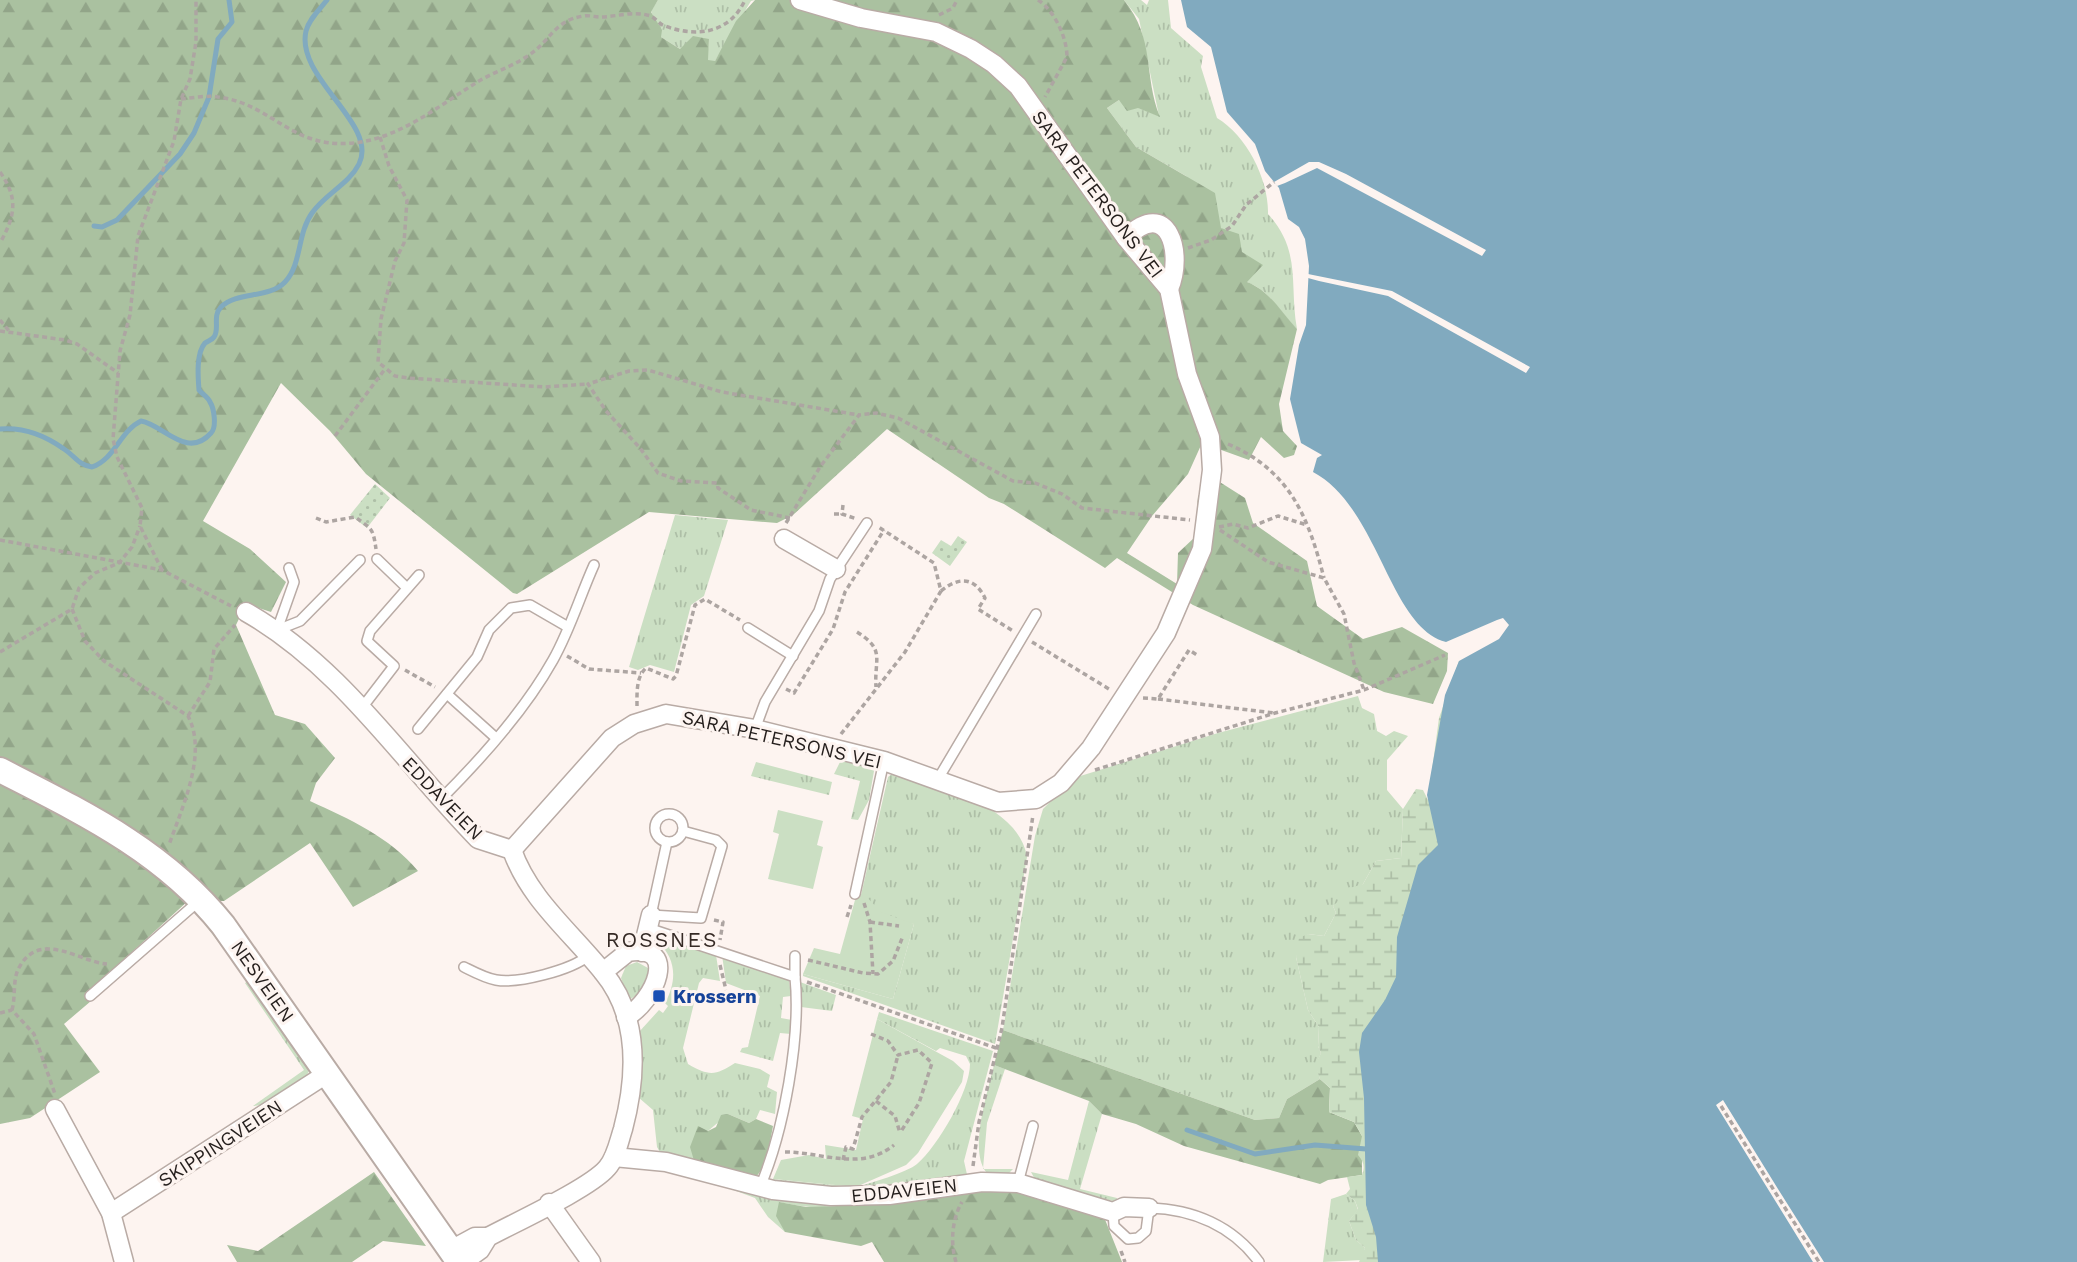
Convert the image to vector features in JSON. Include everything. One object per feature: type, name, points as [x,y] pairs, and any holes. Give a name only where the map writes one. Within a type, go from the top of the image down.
[{"type":"main road","name":"NESVEIEN","points":[[0,770],[97,820],[163,863],[201,899],[223,925],[458,1258]]},
{"type":"street","name":"SARA PETERSONS VEI","points":[[512,850],[599,750],[634,724],[666,714],[755,729],[884,761],[998,803],[1036,799],[1054,790],[1071,773],[1126,697],[1171,624],[1198,562],[1212,470],[1210,437],[1187,374],[1168,289],[1126,238],[1018,86],[994,64],[954,39],[936,32],[861,18],[800,0]]},
{"type":"street","points":[[1126,238],[1146,223],[1155,223],[1166,229],[1176,251],[1168,289]]},
{"type":"street","points":[[784,539],[836,569]]},
{"type":"street","name":"EDDAVEIEN","points":[[246,612],[293,641],[360,709],[478,839],[512,850]]},
{"type":"street","points":[[458,1258],[475,1237],[488,1237],[599,1175],[614,1157],[634,1081],[634,1055],[626,1017],[603,972],[524,879],[512,850]]},
{"type":"street","points":[[642,952],[650,922]]},
{"type":"street","points":[[603,972],[628,951],[642,952],[656,961],[658,980],[646,1001],[626,1017]]},
{"type":"street","name":"SKIPPINGVEIEN","points":[[111,1213],[327,1073]]},
{"type":"street","points":[[55,1109],[111,1213],[124,1262]]},
{"type":"street","name":"EDDAVEIEN","points":[[614,1157],[666,1161],[760,1186],[849,1197],[889,1195],[974,1182],[1018,1183],[1114,1212],[1124,1207],[1149,1208]]},
{"type":"street","points":[[549,1203],[591,1262]]},
{"type":"lane","points":[[755,729],[776,683],[819,611],[836,569],[867,523]]},
{"type":"lane","points":[[377,559],[407,588]]},
{"type":"lane","points":[[277,630],[300,621],[360,560]]},
{"type":"lane","points":[[441,799],[496,738],[542,678],[558,651],[594,565]]},
{"type":"lane","points":[[277,630],[294,582],[289,568]]},
{"type":"lane","points":[[360,709],[394,666],[367,640],[374,624],[419,575]]},
{"type":"lane","points":[[418,729],[477,657],[489,630],[511,608],[530,605],[568,627]]},
{"type":"lane","points":[[938,779],[1036,614]]},
{"type":"lane","points":[[748,628],[793,656]]},
{"type":"lane","points":[[447,694],[496,738]]},
{"type":"lane","points":[[855,894],[884,761]]},
{"type":"lane","points":[[667,842],[656,830],[662,816],[678,817],[683,831]]},
{"type":"lane","points":[[667,842],[678,839],[683,831]]},
{"type":"lane","points":[[650,922],[703,916],[722,846],[716,840],[683,831]]},
{"type":"lane","points":[[650,922],[667,842]]},
{"type":"lane","points":[[90,996],[201,899]]},
{"type":"lane","points":[[650,922],[795,977]]},
{"type":"lane","points":[[464,967],[489,978],[513,980],[566,968],[588,956]]},
{"type":"lane","points":[[760,1186],[772,1153],[794,1049],[795,956]]},
{"type":"lane","points":[[1018,1183],[1033,1126]]},
{"type":"lane","points":[[1114,1212],[1112,1219],[1118,1233],[1133,1239],[1146,1231],[1149,1208],[1192,1215],[1214,1223],[1236,1236],[1259,1262]]},
{"type":"path","points":[[163,863],[186,797],[197,745],[196,730],[188,716],[104,662],[85,641],[72,609],[79,588],[95,573],[119,563],[132,547],[140,526],[142,508],[117,457],[113,439],[120,351],[130,315],[138,236],[174,141],[181,99],[190,79],[196,42],[197,0]]},
{"type":"path","points":[[181,99],[218,96],[242,103],[283,128],[331,144],[380,137],[527,57],[542,45],[556,25],[585,15],[600,17],[628,13],[651,15],[663,26],[706,33],[716,31],[742,8],[745,0]]},
{"type":"path","points":[[1035,109],[1041,104],[1067,57],[1058,24],[1040,0]]},
{"type":"path","points":[[380,137],[389,166],[407,200],[404,243],[395,261],[381,319],[378,362],[384,369],[408,378],[545,387],[588,384],[629,371],[648,370],[722,391],[859,415],[876,413],[898,418],[1013,481],[1035,483],[1062,494],[1082,508],[1206,522]]},
{"type":"path","points":[[0,172],[10,187],[16,208],[0,243]]},
{"type":"path","points":[[1176,251],[1211,240],[1232,226],[1246,205],[1274,182]]},
{"type":"path","points":[[0,320],[10,332]]},
{"type":"path","points":[[0,331],[78,344],[118,373]]},
{"type":"path","points":[[335,436],[384,369]]},
{"type":"path","points":[[588,384],[606,411],[658,473],[681,481],[717,483],[718,488],[751,510],[790,517]]},
{"type":"path","points":[[784,539],[790,517],[820,467],[859,415]]},
{"type":"path","points":[[1210,437],[1232,445],[1277,476],[1293,493],[1307,525],[1324,578],[1344,614],[1353,663],[1364,690]]},
{"type":"path","points":[[834,514],[842,514]]},
{"type":"path","points":[[316,519],[326,522],[355,516],[376,536],[376,550],[380,555],[377,559]]},
{"type":"path","points":[[1307,525],[1278,516],[1248,528],[1233,524],[1215,528],[1268,562],[1324,578]]},
{"type":"path","points":[[140,526],[162,570]]},
{"type":"path","points":[[776,683],[794,694],[833,629],[845,592],[886,531],[934,563],[941,591]]},
{"type":"path","points":[[0,540],[162,570],[246,612],[214,649],[209,682],[188,716]]},
{"type":"path","points":[[834,748],[837,739],[905,652],[941,591],[954,581],[966,580],[977,587],[985,598],[978,609],[1126,697],[1275,713]]},
{"type":"path","points":[[638,711],[637,691],[642,673],[646,668],[673,679],[676,676],[693,610],[705,599],[748,628]]},
{"type":"path","points":[[0,652],[72,609]]},
{"type":"path","points":[[858,632],[876,648],[876,687]]},
{"type":"path","points":[[1158,699],[1189,650],[1197,655]]},
{"type":"path","points":[[558,651],[589,669],[642,673]]},
{"type":"path","points":[[1071,773],[1090,771],[1275,713],[1364,690],[1445,655]]},
{"type":"path","points":[[394,666],[400,666],[447,694]]},
{"type":"path","points":[[956,1262],[953,1239],[957,1210],[974,1182],[979,1122],[996,1048],[1025,888],[1036,799]]},
{"type":"path","points":[[855,894],[862,900],[870,922],[873,974]]},
{"type":"path","points":[[870,922],[899,926]]},
{"type":"path","points":[[795,956],[873,974],[883,972],[889,966],[903,936]]},
{"type":"path","points":[[55,1109],[54,1089],[34,1034],[12,1010],[16,975],[20,966],[33,953],[51,948],[104,964],[124,964]]},
{"type":"path","points":[[795,977],[996,1048]]},
{"type":"path","points":[[0,1013],[12,1010]]},
{"type":"path","points":[[843,1160],[846,1147],[853,1149],[862,1117],[893,1078],[898,1055],[888,1041],[872,1034]]},
{"type":"path","points":[[876,1100],[895,1116],[900,1133],[904,1131],[925,1089],[932,1063],[918,1050],[898,1055]]},
{"type":"path","points":[[1721,1106],[1819,1262]]},
{"type":"path","points":[[772,1153],[813,1153],[843,1160],[861,1160],[894,1145]]},
{"type":"green space","points":[[0,0],[658,0],[651,12],[662,30],[661,37],[680,49],[693,36],[709,39],[708,60],[715,61],[736,21],[755,0],[1124,0],[1141,29],[1160,117],[1138,108],[1127,111],[1119,100],[1107,108],[1136,147],[1215,193],[1221,228],[1239,234],[1242,252],[1263,265],[1247,282],[1268,296],[1297,329],[1279,404],[1283,431],[1297,446],[1294,455],[1284,458],[1261,437],[1249,460],[1202,443],[1188,474],[1152,516],[1127,553],[1177,584],[1178,553],[1195,537],[1198,496],[1215,479],[1245,498],[1253,523],[1307,561],[1317,606],[1363,639],[1402,627],[1448,653],[1447,671],[1433,704],[1384,692],[1193,605],[1117,558],[1105,568],[1004,504],[989,498],[887,429],[793,515],[777,523],[649,512],[517,594],[513,593],[366,474],[330,431],[281,383],[203,521],[250,549],[286,582],[271,612],[246,604],[236,625],[275,715],[305,724],[335,758],[316,783],[310,801],[382,839],[418,871],[353,907],[310,843],[224,901],[189,900],[86,994],[91,1001],[64,1024],[100,1072],[30,1118],[0,1124]]},
{"type":"green space","points":[[658,0],[755,0],[751,1],[715,61],[707,61],[709,39],[680,49],[661,37],[651,11]]},
{"type":"green space","points":[[1124,0],[1141,0],[1147,5],[1149,0],[1168,0],[1171,28],[1203,56],[1201,67],[1217,118],[1247,147],[1265,187],[1268,214],[1286,241],[1292,269],[1297,329],[1268,296],[1247,282],[1242,252],[1221,228],[1186,176],[1136,147],[1107,108],[1119,100],[1159,116],[1139,19]]},
{"type":"green space","points":[[375,484],[390,498],[367,528],[350,515]]},
{"type":"green space","points":[[675,515],[728,520],[704,596],[691,605],[674,672],[650,665],[638,670],[629,667]]},
{"type":"green space","points":[[958,536],[967,542],[950,566],[932,553],[941,540],[951,546]]},
{"type":"green space","points":[[1459,661],[1559,1262],[1359,1262],[1365,1248],[1356,1240],[1349,1221],[1358,1209],[1355,1201],[1346,1194],[1350,1189],[1347,1177],[1362,1175],[1363,1172],[1362,1160],[1358,1155],[1362,1136],[1354,1122],[1329,1112],[1330,1088],[1320,1079],[1315,1065],[1321,1053],[1318,1046],[1319,1027],[1308,1010],[1296,957],[1299,938],[1308,934],[1324,936],[1336,913],[1333,906],[1353,887],[1363,884],[1376,861],[1401,858],[1403,809],[1416,789],[1423,790],[1428,800],[1439,718]]},
{"type":"green space","points":[[1358,696],[1362,708],[1374,714],[1377,731],[1386,736],[1394,731],[1408,736],[1387,760],[1387,790],[1403,809],[1401,858],[1376,861],[1363,884],[1333,906],[1336,913],[1324,936],[1308,934],[1296,957],[1308,1010],[1319,1027],[1318,1046],[1321,1053],[1316,1065],[1320,1079],[1287,1099],[1279,1118],[1255,1120],[1003,1030],[1035,836],[1043,809],[1074,778],[1218,733]]},
{"type":"green space","points":[[841,760],[870,766],[874,771],[869,800],[858,820],[851,819],[860,781],[834,774]]},
{"type":"green space","points":[[756,762],[832,782],[829,795],[751,776]]},
{"type":"green space","points":[[896,771],[975,800],[1009,824],[1021,839],[1027,857],[995,1044],[803,976],[893,999],[914,924],[886,921],[861,895],[888,777]]},
{"type":"green space","points":[[778,810],[823,821],[817,845],[823,847],[813,889],[768,879],[779,834],[773,832]]},
{"type":"green space","points":[[863,893],[881,912],[914,924],[893,999],[803,974],[814,948],[840,954],[855,900]]},
{"type":"green space","points":[[207,919],[310,1068],[295,1088],[269,1103],[253,1106],[304,1070],[245,983],[248,981],[203,922]]},
{"type":"green space","points":[[659,935],[716,955],[720,981],[703,978],[699,983],[683,1048],[688,1064],[708,1073],[718,1072],[735,1063],[760,1069],[770,1075],[767,1087],[777,1092],[775,1114],[760,1110],[756,1119],[749,1123],[728,1114],[708,1131],[695,1164],[661,1154],[657,1147],[653,1110],[638,1097],[642,1077],[639,1032],[659,1010],[663,1013],[668,1006],[665,1003],[672,987],[673,970],[668,955],[657,941]]},
{"type":"green space","points":[[722,955],[789,979],[791,996],[783,997],[781,1018],[792,1020],[791,1034],[780,1033],[773,1061],[740,1052],[742,1048],[748,1047],[760,996],[726,983]]},
{"type":"green space","points":[[637,962],[648,968],[646,983],[641,991],[629,1000],[621,978],[626,966]]},
{"type":"green space","points":[[800,982],[836,995],[832,1011],[801,1007]]},
{"type":"green space","points":[[879,1012],[993,1051],[964,1161],[968,1179],[863,1193],[771,1183],[771,1179],[856,1187],[897,1174],[917,1164],[943,1132],[959,1103],[969,1075],[970,1064],[966,1056],[940,1048],[936,1051],[877,1019]]},
{"type":"green space","points":[[877,1019],[953,1061],[964,1071],[962,1082],[918,1153],[906,1165],[856,1187],[773,1179],[781,1160],[809,1155],[826,1159],[825,1145],[856,1150],[863,1119],[852,1116]]},
{"type":"green space","points":[[1003,1030],[1255,1120],[1279,1118],[1287,1099],[1320,1079],[1330,1088],[1329,1112],[1354,1122],[1362,1136],[1362,1175],[1328,1180],[1320,1184],[1184,1146],[1136,1124],[1102,1114],[1089,1101],[994,1065]]},
{"type":"green space","points":[[994,1065],[1005,1069],[987,1123],[983,1166],[979,1136]]},
{"type":"green space","points":[[1089,1101],[1102,1114],[1080,1189],[1117,1198],[1117,1202],[1037,1183],[1031,1172],[1068,1180]]},
{"type":"green space","points":[[728,1114],[749,1123],[756,1119],[773,1126],[766,1164],[756,1177],[695,1164],[690,1147],[698,1126],[708,1131],[716,1127],[721,1115]]},
{"type":"green space","points":[[985,1169],[1013,1169],[1006,1176],[987,1173]]},
{"type":"green space","points":[[374,1172],[426,1246],[383,1241],[352,1262],[237,1262],[227,1245],[258,1251]]},
{"type":"green space","points":[[693,1175],[845,1201],[821,1207],[779,1202],[785,1232],[768,1217],[755,1198]]},
{"type":"green space","points":[[992,1184],[1104,1217],[1122,1262],[884,1262],[872,1242],[861,1246],[785,1232],[776,1216],[779,1202],[806,1207],[837,1206],[845,1201]]},
{"type":"green space","points":[[1346,1194],[1355,1201],[1358,1210],[1349,1221],[1356,1240],[1365,1248],[1362,1260],[1323,1262],[1331,1199]]},
{"type":"water","points":[[1181,0],[2077,0],[2077,1262],[1378,1262],[1376,1237],[1366,1205],[1364,1098],[1359,1052],[1362,1033],[1385,1000],[1396,977],[1397,937],[1418,865],[1438,845],[1427,795],[1445,695],[1459,661],[1499,639],[1509,625],[1503,618],[1446,642],[1427,632],[1410,614],[1396,591],[1354,511],[1335,489],[1313,472],[1317,458],[1322,455],[1301,443],[1290,399],[1299,345],[1306,325],[1309,266],[1305,239],[1299,227],[1288,219],[1279,188],[1265,171],[1255,144],[1227,112],[1211,47],[1187,27]]},
{"type":"pier","points":[[1309,162],[1319,162],[1346,174],[1486,250],[1482,256],[1317,168],[1277,186],[1274,182]]},
{"type":"pier","points":[[1308,274],[1392,291],[1530,367],[1526,373],[1388,296],[1308,278]]},
{"type":"pier","points":[[1723,1100],[1824,1262],[1813,1262],[1716,1105]]},
{"type":"waterway","points":[[94,226],[102,227],[117,220],[180,154],[194,133],[209,97],[218,39],[232,22],[229,0]]},
{"type":"waterway","points":[[0,429],[17,429],[42,436],[92,467],[106,458],[128,431],[141,421],[184,442],[193,443],[211,433],[214,413],[209,400],[199,390],[198,365],[202,347],[216,334],[218,311],[228,302],[270,291],[285,282],[294,267],[304,230],[312,213],[359,164],[362,149],[358,133],[312,66],[306,49],[307,27],[327,0]]},
{"type":"waterway","points":[[1187,1130],[1255,1154],[1315,1145],[1366,1149]]},
{"type":"place","name":"Krossern","points":[[659,996]]},
{"type":"district","name":"ROSSNES","points":[[662,940]]}]
